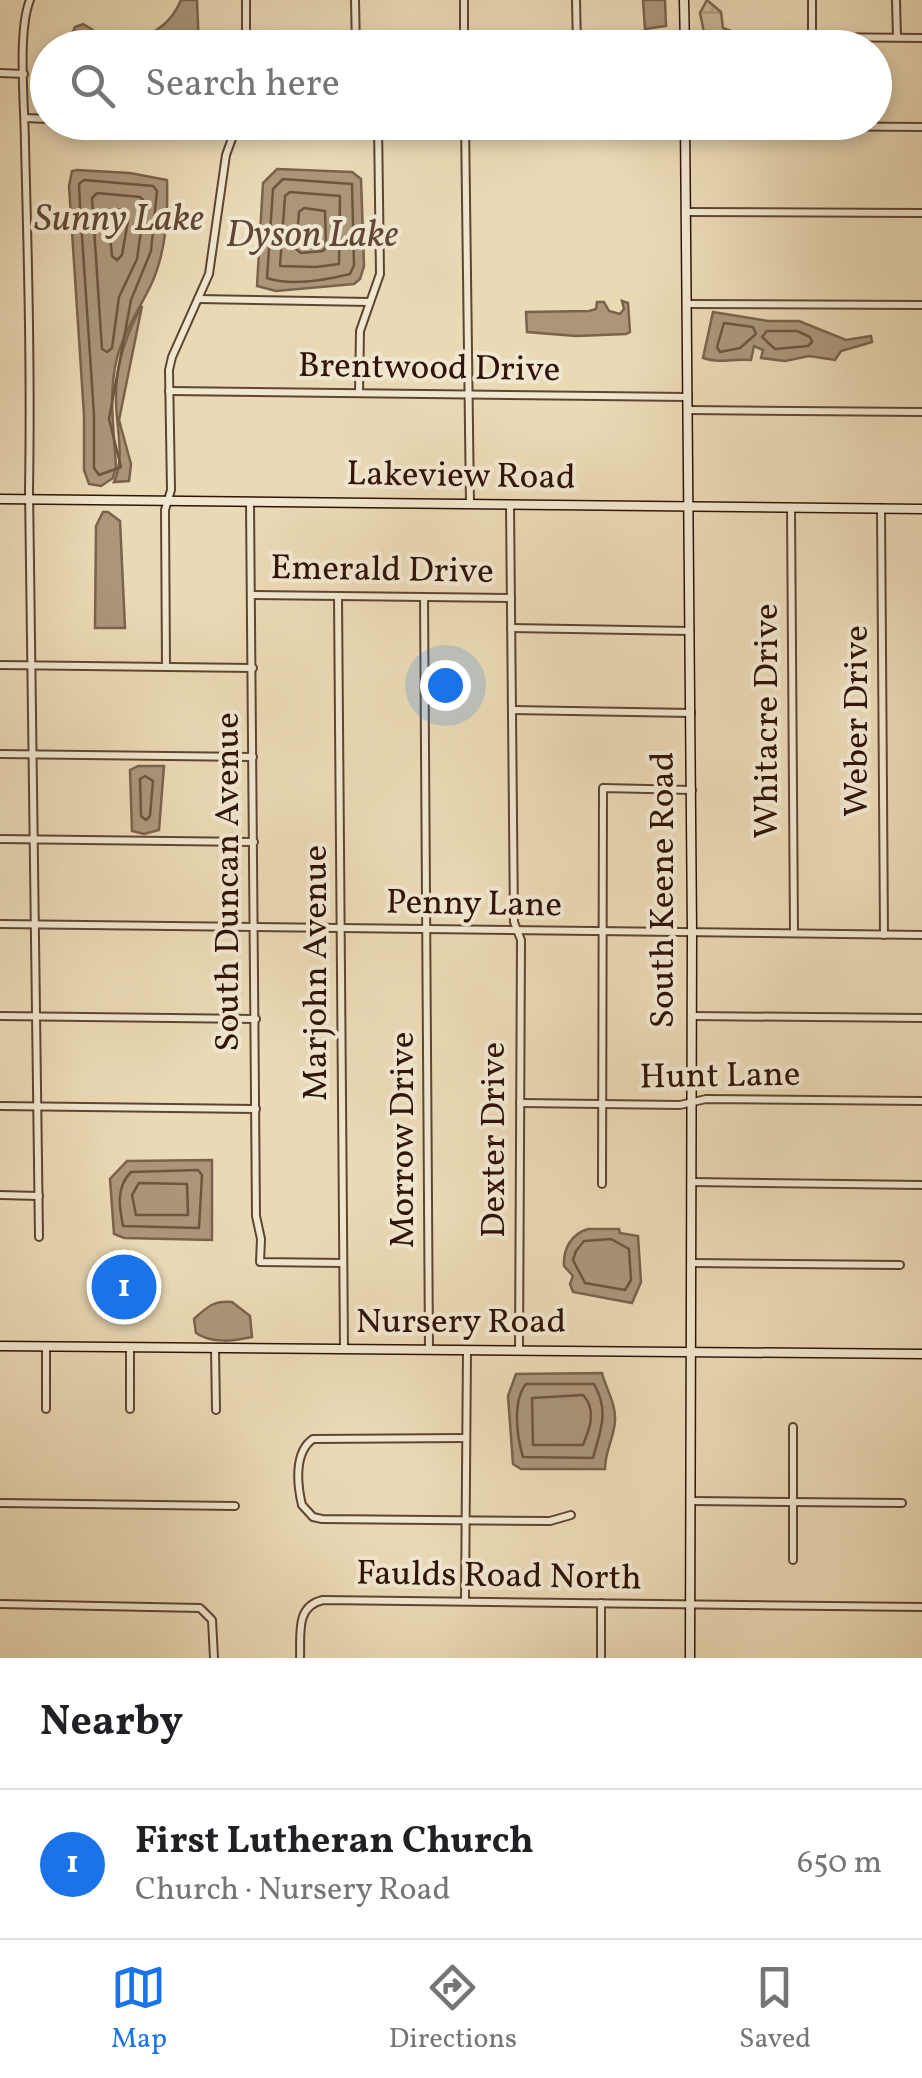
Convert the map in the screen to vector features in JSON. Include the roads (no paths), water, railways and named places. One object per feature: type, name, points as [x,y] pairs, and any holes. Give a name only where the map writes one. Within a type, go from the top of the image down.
[{"type":"street","points":[[30,0],[25,20],[24,74],[39,1237]]},
{"type":"street","points":[[246,0],[246,30]]},
{"type":"street","points":[[355,0],[356,30]]},
{"type":"street","points":[[464,0],[464,30]]},
{"type":"street","points":[[576,0],[577,30]]},
{"type":"street","points":[[684,0],[684,30]]},
{"type":"street","points":[[812,0],[812,30]]},
{"type":"street","points":[[896,0],[896,38]]},
{"type":"street","points":[[892,38],[922,38]]},
{"type":"street","points":[[0,74],[24,74]]},
{"type":"street","points":[[25,118],[30,118]]},
{"type":"street","points":[[892,127],[922,127]]},
{"type":"street","points":[[166,666],[165,510],[171,490],[172,357],[210,274],[226,155],[231,140]]},
{"type":"street","points":[[359,393],[360,331],[380,274],[378,140]]},
{"type":"street","points":[[465,140],[470,504]]},
{"type":"street","name":"South Keene Road","points":[[685,140],[692,790],[690,1658]]},
{"type":"street","points":[[686,212],[922,213]]},
{"type":"street","points":[[198,299],[370,302]]},
{"type":"street","points":[[686,304],[922,305]]},
{"type":"street","name":"Brentwood Drive","points":[[170,391],[688,397]]},
{"type":"street","points":[[688,410],[922,412]]},
{"type":"street","name":"Lakeview Road","points":[[0,499],[922,509]]},
{"type":"street","name":"South Duncan Avenue","points":[[250,502],[260,1262],[343,1263]]},
{"type":"street","name":"Dexter Drive","points":[[510,505],[514,922],[520,940],[519,1351]]},
{"type":"street","name":"Whitacre Drive","points":[[791,508],[794,933]]},
{"type":"street","name":"Weber Drive","points":[[881,508],[884,934]]},
{"type":"street","name":"Emerald Drive","points":[[252,595],[511,598]]},
{"type":"street","name":"Marjohn Avenue","points":[[338,596],[344,1350]]},
{"type":"street","name":"Morrow Drive","points":[[424,597],[430,1350]]},
{"type":"street","name":"Emerald Drive","points":[[511,628],[690,631]]},
{"type":"street","points":[[0,665],[253,668]]},
{"type":"street","points":[[512,710],[691,713]]},
{"type":"street","points":[[0,754],[253,757]]},
{"type":"street","points":[[602,1184],[602,788],[692,790]]},
{"type":"street","points":[[0,839],[254,842]]},
{"type":"street","name":"Penny Lane","points":[[0,924],[922,935]]},
{"type":"street","points":[[0,1016],[256,1019]]},
{"type":"street","points":[[692,1016],[922,1018]]},
{"type":"street","name":"Hunt Lane","points":[[520,1103],[680,1105],[706,1099],[922,1102]]},
{"type":"street","points":[[0,1106],[256,1108]]},
{"type":"street","points":[[692,1182],[922,1186]]},
{"type":"street","points":[[0,1196],[39,1196]]},
{"type":"street","points":[[692,1264],[900,1264]]},
{"type":"street","name":"Nursery Road","points":[[0,1346],[922,1354]]},
{"type":"street","points":[[46,1346],[46,1408]]},
{"type":"street","points":[[130,1347],[130,1410]]},
{"type":"street","points":[[215,1348],[216,1410]]},
{"type":"street","points":[[465,1601],[467,1351]]},
{"type":"street","points":[[793,1427],[793,1560]]},
{"type":"street","points":[[466,1438],[322,1437],[306,1444],[300,1459],[300,1499],[306,1511],[322,1518],[550,1521],[571,1515]]},
{"type":"street","points":[[690,1501],[902,1503]]},
{"type":"street","points":[[0,1503],[235,1506]]},
{"type":"street","name":"Faulds Road North","points":[[300,1658],[301,1622],[308,1606],[323,1600],[922,1606]]},
{"type":"street","points":[[601,1603],[601,1658]]},
{"type":"street","points":[[0,1604],[190,1606],[208,1612],[214,1628],[214,1658]]},
{"type":"water","points":[[181,0],[197,0],[198,30],[156,30]]},
{"type":"water","points":[[643,0],[665,0],[666,26],[645,29]]},
{"type":"water","points":[[83,24],[92,30],[74,30]]},
{"type":"water","name":"Dyson Lake","points":[[277,169],[352,172],[361,179],[364,266],[354,284],[276,291],[257,286],[263,183]]},
{"type":"water","name":"Sunny Lake","points":[[72,171],[167,180],[160,261],[123,339],[114,371],[116,467],[113,478],[101,486],[89,484],[84,470],[69,186]]},
{"type":"water","points":[[622,301],[628,303],[630,332],[626,334],[576,336],[527,332],[526,312],[589,311],[596,309],[597,302],[604,302],[609,311],[620,314],[624,309]]},
{"type":"water","points":[[142,306],[119,420],[131,464],[129,481],[114,482],[120,451],[116,384],[127,338]]},
{"type":"water","points":[[713,312],[768,321],[799,321],[846,340],[871,336],[872,342],[841,351],[835,360],[809,356],[785,361],[761,358],[763,350],[754,346],[751,360],[709,360],[703,358]]},
{"type":"water","points":[[103,512],[120,521],[125,628],[95,628],[96,526]]},
{"type":"water","points":[[138,766],[164,766],[159,830],[144,834],[132,831],[130,770]]},
{"type":"water","points":[[212,1160],[212,1240],[124,1238],[114,1234],[110,1179],[127,1161]]},
{"type":"water","points":[[588,1229],[619,1229],[620,1233],[638,1236],[641,1282],[632,1303],[573,1292],[573,1276],[564,1266],[565,1254],[573,1238]]},
{"type":"water","points":[[232,1302],[250,1316],[252,1337],[216,1340],[196,1333],[194,1319],[203,1311],[215,1303]]},
{"type":"water","points":[[602,1373],[615,1414],[605,1469],[521,1469],[513,1464],[508,1396],[516,1374]]},
{"type":"place","name":"First Lutheran Church","points":[[124,1287]]}]
